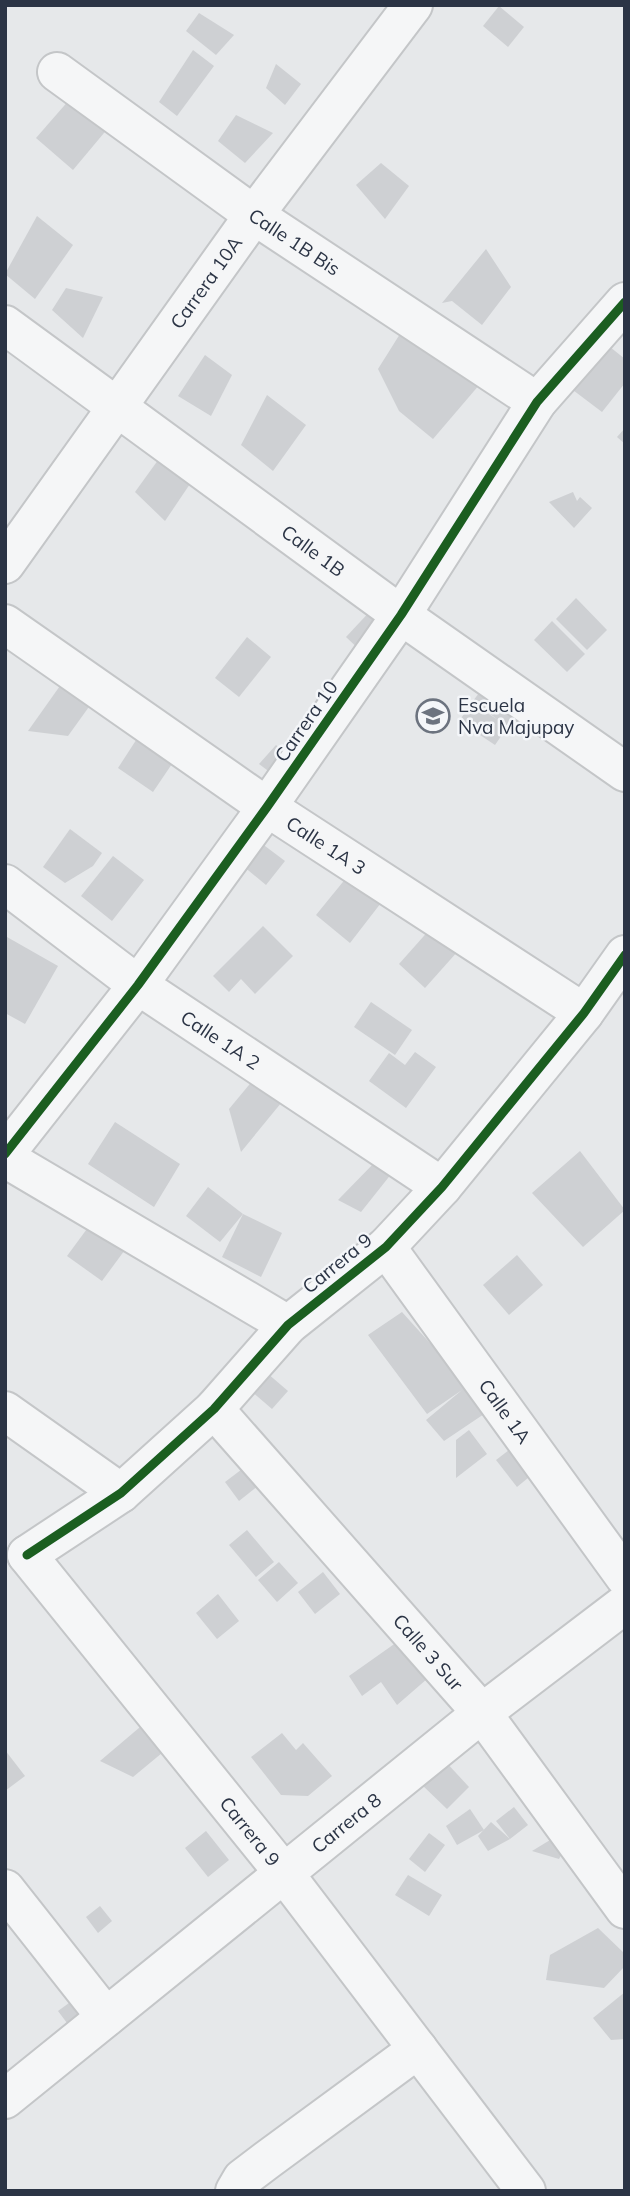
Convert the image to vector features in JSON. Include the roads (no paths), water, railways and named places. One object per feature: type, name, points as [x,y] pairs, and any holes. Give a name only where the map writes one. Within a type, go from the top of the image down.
[{"type":"street","name":"Carrera 10A","points":[[5,564],[254,215],[412,5]]},
{"type":"street","name":"Calle 1B Bis","points":[[57,72],[254,215],[537,402]]},
{"type":"street","name":"Carrera 10","points":[[5,1156],[138,985],[267,807],[401,615],[537,402],[625,302]]},
{"type":"street","name":"Calle 1B","points":[[5,325],[401,615],[625,772]]},
{"type":"street","name":"Calle 1A 3","points":[[5,624],[267,807],[584,1013]]},
{"type":"street","name":"Calle 1A 2","points":[[5,884],[138,985],[442,1187]]},
{"type":"street","name":"Carrera 9","points":[[527,2191],[283,1872],[16,1553],[121,1493],[214,1409],[288,1325],[386,1247],[442,1187],[584,1013],[625,955]]},
{"type":"street","points":[[5,1156],[288,1325]]},
{"type":"street","name":"Calle 1A","points":[[386,1247],[625,1577]]},
{"type":"street","name":"Calle 3 Sur","points":[[214,1409],[482,1713],[625,1909]]},
{"type":"street","points":[[5,1411],[121,1493]]},
{"type":"street","name":"Carrera 8","points":[[5,2099],[482,1713],[625,1604]]},
{"type":"street","points":[[5,1889],[106,2017]]},
{"type":"street","points":[[235,2191],[242,2179],[418,2049]]},
{"type":"place","name":"Escuela Nva Majupay","points":[[433,716]]}]
